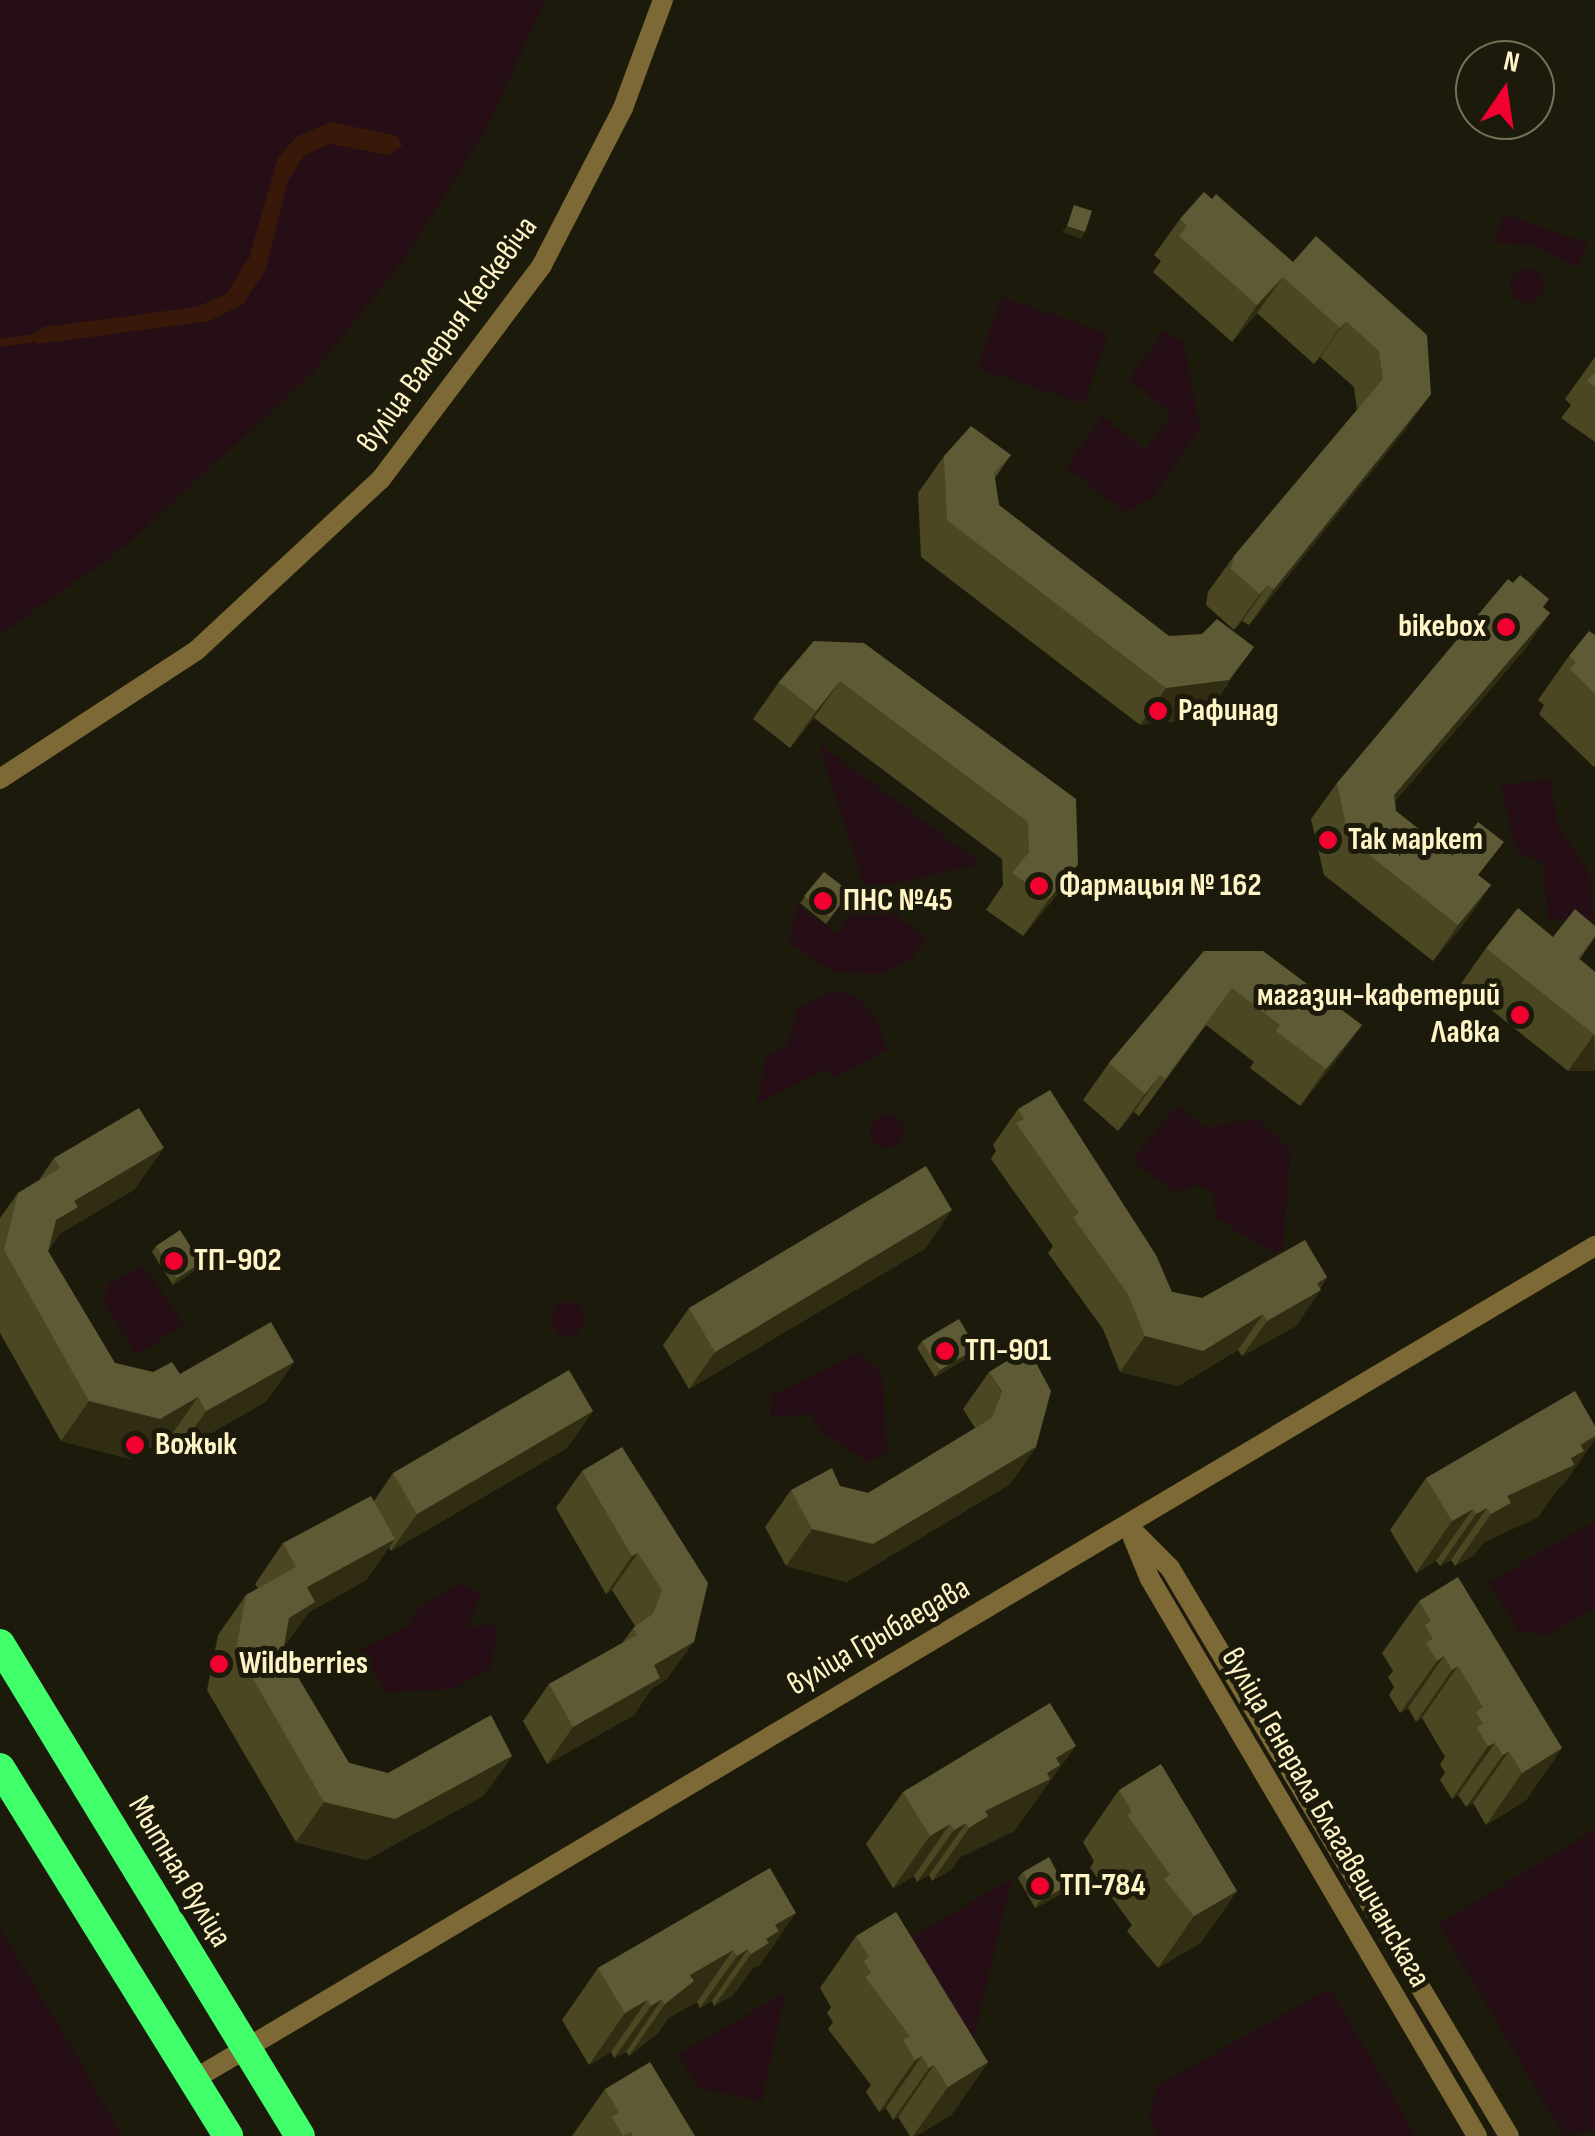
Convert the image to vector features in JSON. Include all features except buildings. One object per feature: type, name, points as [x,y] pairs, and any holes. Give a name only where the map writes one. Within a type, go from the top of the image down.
[{"type":"highway","name":"Мытная вуліца","points":[[0,1644],[300,2136]]},
{"type":"highway","points":[[0,1768],[228,2136]]},
{"type":"street","name":"вуліца Валерыя Кескевіча","points":[[0,779],[197,650],[381,479],[542,265],[623,108],[663,0]]},
{"type":"street","name":"вуліца Грыбаедава","points":[[192,2080],[1129,1527],[1595,1246]]},
{"type":"street","name":"вуліца Генерала Благавешчанскага","points":[[1129,1527],[1150,1578],[1477,2136]]},
{"type":"street","points":[[1129,1527],[1170,1568],[1509,2136]]},
{"type":"shaded area","points":[[0,0],[545,0],[485,132],[404,260],[314,372],[123,548],[0,635]]},
{"type":"shaded area","points":[[331,122],[397,136],[402,146],[388,155],[330,144],[305,155],[288,180],[265,271],[243,304],[210,321],[37,344],[35,333],[44,327],[197,307],[226,294],[249,258],[278,158],[296,137]]},
{"type":"shaded area","points":[[1504,214],[1587,243],[1579,268],[1534,246],[1493,242]]},
{"type":"shaded area","points":[[1527,269],[1539,274],[1544,286],[1539,298],[1527,303],[1515,298],[1510,286],[1515,274]]},
{"type":"shaded area","points":[[1001,297],[1108,333],[1084,404],[977,368]]},
{"type":"shaded area","points":[[1165,330],[1184,343],[1200,429],[1151,500],[1125,513],[1066,467],[1102,416],[1145,450],[1172,415],[1129,379]]},
{"type":"shaded area","points":[[819,744],[982,864],[867,890],[927,940],[912,958],[880,974],[832,972],[789,942],[797,905],[837,933],[865,890]]},
{"type":"shaded area","points":[[1550,779],[1558,825],[1590,873],[1593,920],[1548,919],[1543,863],[1516,851],[1501,785]]},
{"type":"shaded area","points":[[834,990],[859,999],[878,1021],[887,1050],[835,1077],[824,1070],[757,1104],[766,1056],[787,1044],[797,1009]]},
{"type":"shaded area","points":[[1177,1106],[1207,1128],[1256,1118],[1291,1149],[1283,1248],[1275,1253],[1215,1218],[1214,1193],[1198,1185],[1176,1193],[1132,1160]]},
{"type":"shaded area","points":[[887,1114],[899,1119],[904,1131],[899,1143],[887,1148],[875,1143],[870,1131],[875,1119]]},
{"type":"shaded area","points":[[143,1266],[184,1324],[137,1355],[104,1304],[107,1285]]},
{"type":"shaded area","points":[[568,1302],[580,1307],[585,1319],[580,1331],[568,1336],[556,1331],[551,1319],[556,1307]]},
{"type":"shaded area","points":[[857,1352],[882,1373],[887,1451],[868,1463],[826,1435],[809,1414],[770,1417],[771,1395]]},
{"type":"shaded area","points":[[1595,1521],[1595,1608],[1546,1636],[1517,1630],[1489,1582]]},
{"type":"shaded area","points":[[458,1584],[481,1593],[468,1627],[497,1624],[492,1668],[454,1689],[386,1692],[361,1650],[407,1625],[423,1604]]},
{"type":"shaded area","points":[[1595,1829],[1595,2129],[1564,2136],[1439,1924]]},
{"type":"shaded area","points":[[1012,1878],[972,2046],[909,1939]]},
{"type":"shaded area","points":[[0,1929],[67,2039],[122,2136],[0,2136]]},
{"type":"shaded area","points":[[1330,1988],[1416,2136],[1159,2136],[1149,2120],[1157,2086]]},
{"type":"shaded area","points":[[785,1993],[762,2101],[698,2088],[678,2054]]},
{"type":"waterway","points":[[0,343],[40,337]]},
{"type":"place","name":"bikebox","points":[[1506,627]]},
{"type":"place","name":"Рафинад","points":[[1158,711]]},
{"type":"place","name":"Так маркет","points":[[1328,840]]},
{"type":"place","name":"Фармацыя № 162","points":[[1039,886]]},
{"type":"place","name":"ПНС №45","points":[[823,901]]},
{"type":"place","name":"магазин-кафетерий Лавка","points":[[1520,1015]]},
{"type":"place","name":"ТП-902","points":[[174,1261]]},
{"type":"place","name":"ТП-901","points":[[945,1351]]},
{"type":"place","name":"Вожык","points":[[135,1445]]},
{"type":"place","name":"Wildberries","points":[[219,1664]]},
{"type":"place","name":"ТП-784","points":[[1040,1886]]}]
